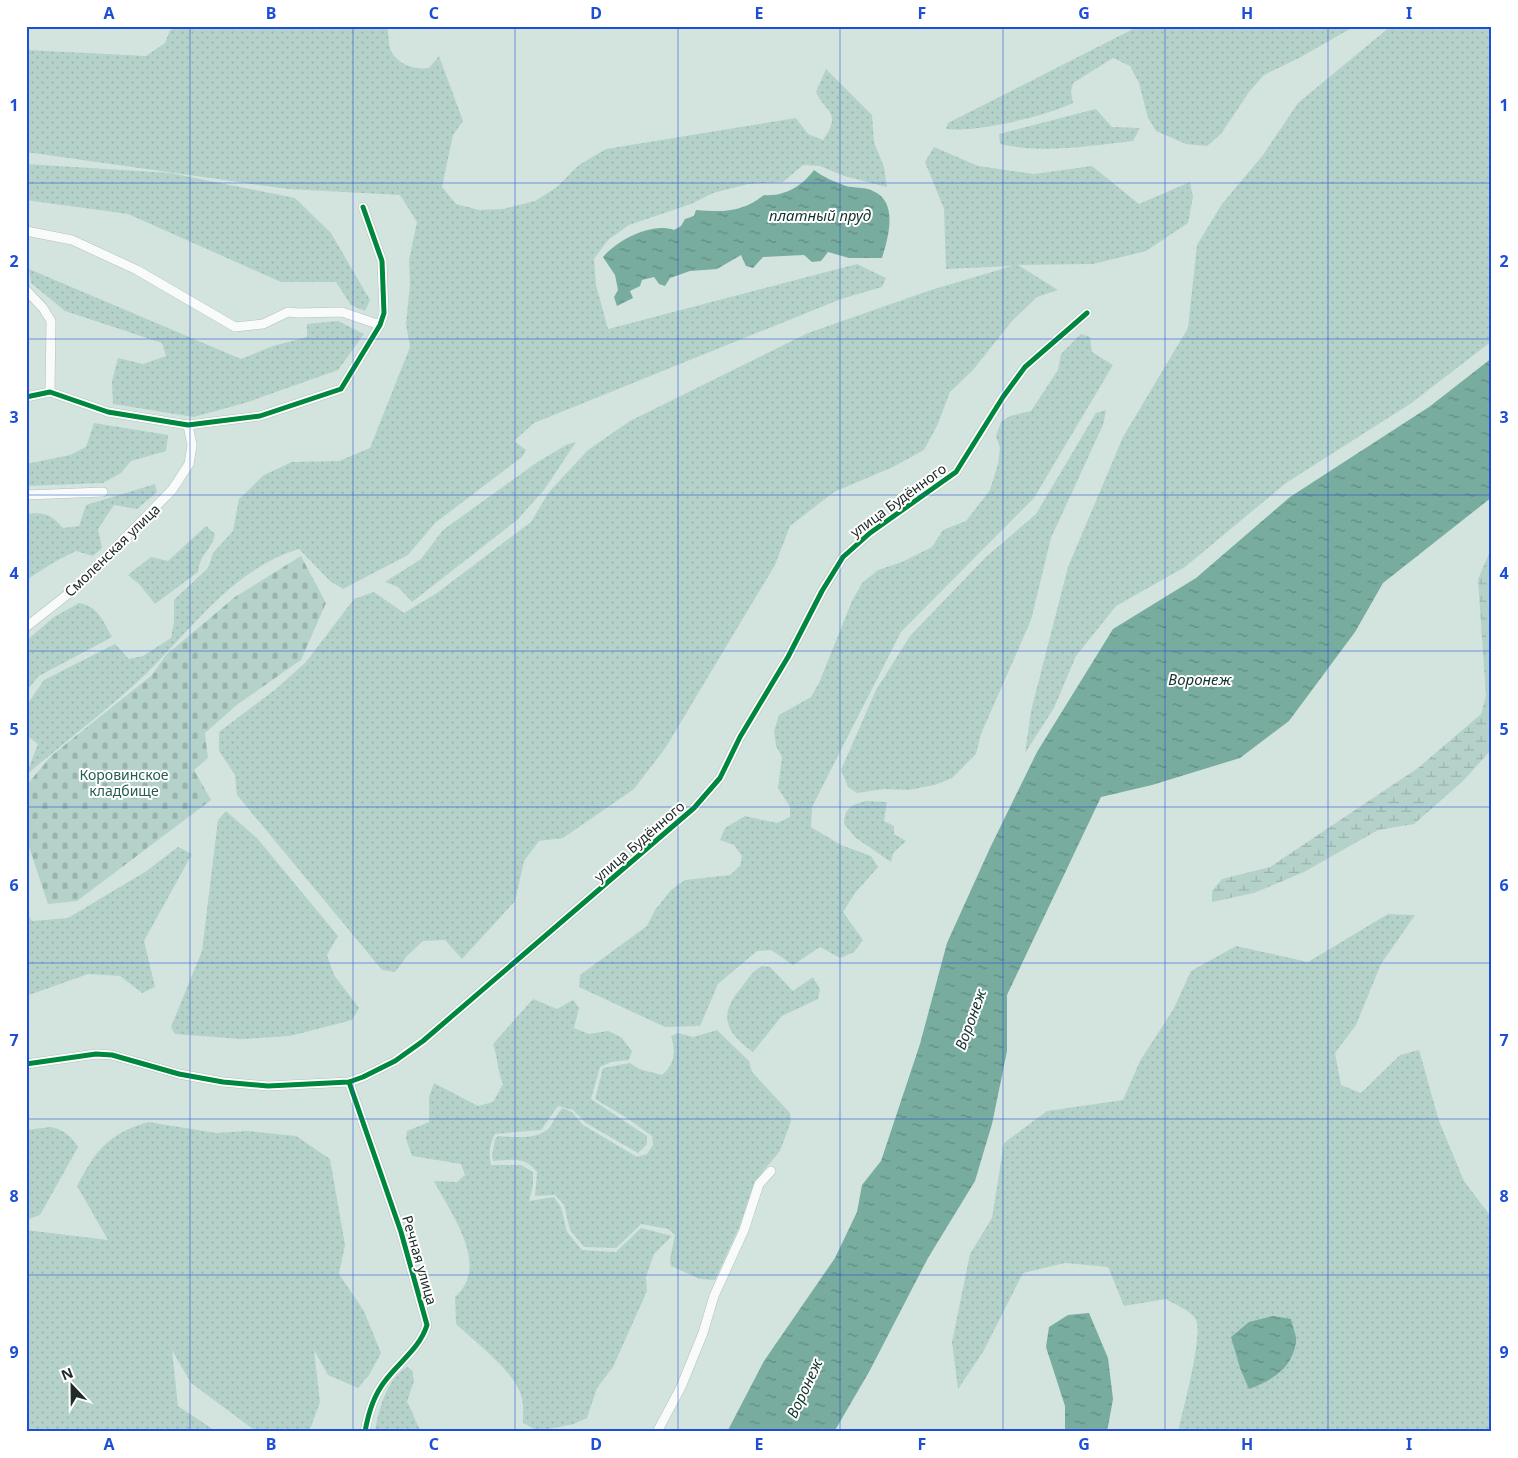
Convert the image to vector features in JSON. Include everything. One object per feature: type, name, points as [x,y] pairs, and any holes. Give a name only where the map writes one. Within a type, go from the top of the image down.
[{"type":"street","points":[[26,397],[50,392],[108,412],[188,425],[260,416],[341,389],[380,325],[384,313],[382,261],[363,207]]},
{"type":"street","points":[[26,231],[80,244],[137,270],[236,327],[263,324],[288,312],[299,314],[342,312],[380,325]]},
{"type":"street","points":[[26,290],[43,308],[51,321],[50,392]]},
{"type":"street","name":"улица Будённого","points":[[26,1064],[54,1059],[104,1055],[151,1065],[179,1074],[223,1082],[268,1086],[349,1082],[396,1061],[423,1041],[704,798],[720,778],[740,737],[793,649],[822,591],[843,558],[870,533],[956,472],[1003,397],[1025,367],[1087,313]]},
{"type":"street","name":"Смоленская улица","points":[[26,627],[77,587],[172,490],[189,464],[192,445],[188,425]]},
{"type":"street","points":[[26,495],[103,492]]},
{"type":"street","name":"Речная улица","points":[[349,1082],[401,1232],[427,1325],[423,1337],[384,1381],[376,1396],[365,1432]]},
{"type":"street","points":[[657,1432],[680,1387],[703,1333],[714,1296],[744,1230],[759,1184],[771,1172]]},
{"type":"green space","points":[[183,26],[387,26],[391,51],[398,60],[407,66],[429,68],[439,56],[463,121],[453,135],[442,187],[456,204],[479,210],[503,209],[535,201],[557,187],[579,165],[606,149],[796,118],[808,134],[823,140],[832,123],[832,118],[816,92],[826,69],[872,115],[874,142],[884,167],[887,187],[844,176],[820,166],[803,165],[783,182],[748,184],[713,193],[691,204],[629,225],[608,240],[594,259],[596,285],[608,329],[857,264],[886,278],[882,287],[841,299],[534,423],[514,441],[526,450],[522,457],[435,523],[408,555],[343,589],[330,581],[299,549],[276,558],[255,570],[216,601],[148,672],[26,775],[38,744],[26,735],[26,706],[44,680],[115,644],[129,659],[143,656],[171,638],[174,622],[174,600],[208,568],[213,553],[233,531],[239,499],[264,475],[292,462],[339,461],[370,448],[410,347],[406,324],[410,284],[409,260],[417,222],[400,195],[288,189],[26,152],[26,50],[146,56],[165,43],[170,30]]},
{"type":"green space","points":[[1139,26],[1355,26],[1299,58],[1264,75],[1249,92],[1221,134],[1207,146],[1186,144],[1156,131],[1148,118],[1139,83],[1130,66],[1113,58],[1073,83],[1071,92],[1073,103],[1029,118],[992,126],[958,130],[946,129],[948,123]]},
{"type":"green space","points":[[1391,26],[1492,26],[1492,341],[1410,404],[1286,483],[1185,567],[1116,606],[1076,656],[1054,708],[1025,753],[1031,711],[1068,567],[1123,437],[1188,328],[1197,245],[1222,204],[1263,155],[1298,103]]},
{"type":"green space","points":[[1096,109],[1112,127],[1140,128],[1133,141],[1050,149],[1000,144],[999,134]]},
{"type":"green space","points":[[934,147],[978,166],[1034,174],[1092,166],[1139,204],[1190,182],[1193,197],[1188,223],[1146,251],[1093,264],[1018,265],[1058,290],[1037,297],[1012,321],[973,370],[950,392],[937,426],[924,450],[893,467],[834,492],[790,526],[775,565],[666,747],[634,789],[563,838],[539,841],[524,861],[515,901],[462,959],[445,940],[423,941],[407,956],[395,972],[382,970],[237,795],[235,775],[219,751],[219,732],[276,689],[306,662],[354,599],[374,592],[404,613],[437,593],[531,522],[549,492],[588,450],[630,421],[808,333],[931,290],[1012,266],[946,269],[944,209],[925,162]]},
{"type":"green space","points":[[26,164],[170,173],[295,198],[331,233],[370,300],[365,311],[351,305],[336,282],[281,282],[128,214],[26,200]]},
{"type":"green space","points":[[29,269],[241,359],[273,346],[307,337],[307,324],[338,321],[364,334],[338,370],[248,402],[194,417],[113,404],[112,381],[118,358],[143,364],[166,356],[162,343],[65,311],[31,283]]},
{"type":"green space","points":[[1081,334],[1090,337],[1092,352],[1113,365],[1034,498],[901,632],[812,807],[811,827],[841,845],[871,856],[878,867],[855,893],[843,912],[863,940],[854,952],[840,958],[820,947],[793,965],[771,950],[757,951],[718,984],[700,1026],[665,1027],[579,987],[580,975],[647,926],[655,910],[671,890],[685,880],[730,875],[740,866],[742,856],[734,845],[720,840],[725,828],[745,816],[777,823],[790,817],[790,807],[778,788],[782,757],[776,746],[774,731],[779,715],[811,697],[819,683],[852,601],[862,583],[878,570],[902,562],[932,547],[943,530],[966,521],[990,490],[998,464],[1000,448],[996,436],[1001,422],[1010,416],[1031,411],[1058,370],[1061,354]]},
{"type":"green space","points":[[1106,410],[1103,425],[1051,538],[1031,620],[981,734],[976,754],[952,778],[935,785],[908,790],[884,789],[857,793],[848,787],[841,770],[876,690],[910,636],[986,557],[1036,514],[1096,413]]},
{"type":"green space","points":[[94,423],[168,435],[166,451],[131,461],[121,473],[103,483],[26,486],[26,464],[70,455],[86,447]]},
{"type":"green space","points":[[576,442],[544,490],[517,520],[412,602],[398,587],[385,582],[421,559],[443,530],[536,463],[566,445]]},
{"type":"green space","points":[[155,484],[157,492],[137,509],[114,505],[98,529],[102,548],[93,556],[76,551],[26,580],[26,514],[38,513],[47,515],[63,528],[79,526],[86,505]]},
{"type":"green space","points":[[206,526],[215,534],[211,545],[201,560],[198,572],[155,604],[140,585],[128,575],[151,557],[168,561]]},
{"type":"green space","points":[[1492,547],[1492,749],[1463,781],[1414,824],[1378,830],[1304,872],[1254,893],[1212,902],[1212,891],[1222,879],[1270,867],[1418,768],[1481,714],[1486,696],[1478,579]]},
{"type":"green space","name":"Коровинское кладбище","points":[[301,556],[326,603],[301,660],[238,704],[205,733],[208,758],[194,770],[211,800],[77,901],[48,904],[26,838],[26,786],[51,756],[152,675],[166,655],[235,597]]},
{"type":"green space","points":[[79,603],[91,607],[95,611],[103,620],[112,637],[39,676],[26,691],[26,641],[54,617]]},
{"type":"green space","points":[[866,801],[887,802],[884,821],[894,826],[894,834],[906,841],[893,853],[891,862],[856,838],[844,824],[847,810],[856,804]]},
{"type":"green space","points":[[226,811],[257,838],[338,936],[327,955],[334,975],[359,1008],[352,1020],[290,1036],[242,1039],[175,1034],[171,1027],[202,951],[218,820]]},
{"type":"green space","points":[[178,847],[192,854],[144,941],[155,987],[142,993],[120,976],[88,974],[26,996],[26,912],[32,921],[68,918],[145,872]]},
{"type":"green space","points":[[1388,914],[1415,915],[1381,964],[1356,1025],[1335,1053],[1341,1085],[1361,1093],[1400,1055],[1419,1050],[1439,1121],[1464,1181],[1492,1218],[1492,1432],[1178,1432],[1195,1355],[1197,1326],[1195,1318],[1166,1299],[1124,1306],[1108,1267],[1065,1263],[1023,1273],[983,1352],[958,1389],[952,1342],[970,1254],[992,1218],[1004,1143],[1047,1111],[1123,1100],[1140,1061],[1173,1010],[1191,971],[1236,946],[1308,962]]},
{"type":"green space","points":[[762,966],[770,967],[793,991],[813,977],[820,989],[818,999],[782,1016],[753,1052],[731,1030],[727,1015],[734,998],[755,970]]},
{"type":"green space","points":[[533,999],[557,1009],[573,1000],[579,1008],[574,1028],[589,1034],[608,1031],[621,1037],[632,1051],[629,1060],[611,1062],[600,1067],[591,1099],[647,1136],[647,1144],[638,1153],[586,1123],[573,1110],[558,1106],[541,1130],[495,1134],[490,1149],[491,1165],[521,1165],[533,1172],[533,1186],[529,1201],[554,1197],[561,1207],[567,1232],[582,1250],[616,1252],[641,1228],[672,1236],[654,1254],[646,1277],[647,1291],[613,1367],[597,1388],[587,1418],[574,1424],[538,1431],[523,1423],[522,1398],[510,1376],[493,1357],[456,1324],[455,1297],[465,1284],[469,1270],[469,1255],[458,1224],[434,1181],[457,1182],[465,1175],[461,1164],[412,1156],[406,1139],[407,1131],[429,1122],[429,1097],[434,1083],[478,1106],[493,1102],[503,1084],[493,1044]]},
{"type":"green space","points":[[717,1030],[749,1061],[752,1072],[790,1113],[791,1121],[780,1151],[755,1181],[740,1225],[715,1280],[700,1279],[671,1266],[670,1259],[675,1235],[668,1229],[641,1224],[616,1248],[584,1247],[570,1230],[564,1205],[555,1195],[535,1196],[537,1172],[528,1163],[517,1160],[493,1161],[495,1139],[498,1136],[525,1137],[544,1132],[563,1108],[572,1112],[583,1125],[637,1157],[647,1154],[653,1145],[652,1136],[595,1099],[603,1068],[630,1063],[639,1069],[662,1075],[672,1062],[674,1047],[671,1036],[678,1033],[693,1037]]},
{"type":"green space","points":[[148,1122],[216,1133],[247,1131],[296,1136],[330,1159],[345,1245],[339,1274],[364,1311],[381,1353],[369,1375],[358,1388],[328,1375],[314,1350],[320,1402],[309,1432],[257,1432],[191,1383],[172,1350],[178,1406],[217,1432],[26,1432],[26,1230],[108,1240],[77,1186],[90,1162],[105,1145],[123,1132]]},
{"type":"green space","points":[[51,1127],[67,1134],[78,1147],[40,1215],[26,1220],[26,1130]]},
{"type":"green space","points":[[407,1367],[412,1370],[414,1381],[407,1402],[422,1432],[375,1432],[378,1414],[389,1387],[400,1372]]},
{"type":"water","name":"платный пруд","points":[[814,170],[849,187],[863,188],[881,196],[886,203],[890,221],[882,258],[849,258],[828,252],[821,261],[812,262],[804,255],[763,257],[753,268],[746,266],[741,255],[717,269],[690,271],[670,278],[665,286],[659,284],[654,277],[642,280],[640,286],[630,291],[633,298],[617,306],[614,297],[618,290],[615,275],[603,257],[617,244],[636,234],[655,228],[674,230],[681,226],[685,219],[694,216],[696,210],[732,210],[748,205],[764,195],[785,192],[804,181]]},
{"type":"water","name":"Воронеж","points":[[1492,358],[1492,497],[1383,583],[1355,632],[1289,721],[1240,758],[1152,785],[1101,797],[1007,995],[1007,1051],[992,1124],[975,1181],[928,1258],[869,1372],[834,1432],[727,1432],[764,1361],[835,1258],[857,1212],[862,1185],[881,1161],[920,1044],[947,943],[990,848],[1037,752],[1113,629],[1196,578],[1290,497],[1429,407]]},
{"type":"water","points":[[1089,1313],[1108,1358],[1113,1399],[1107,1432],[1065,1432],[1065,1406],[1046,1347],[1049,1327],[1068,1315]]},
{"type":"water","points":[[1273,1316],[1291,1319],[1296,1339],[1294,1351],[1280,1372],[1265,1382],[1249,1389],[1240,1368],[1231,1337],[1249,1322]]},
{"type":"cycle path","points":[[26,397],[50,392],[108,412],[188,425],[260,416],[341,389],[380,325],[384,313],[382,261],[363,207]]},
{"type":"cycle path","points":[[26,1064],[96,1054],[112,1055],[179,1074],[223,1082],[268,1086],[349,1082],[395,1061],[423,1041],[694,808],[720,778],[740,737],[788,657],[822,591],[843,557],[870,533],[956,472],[1003,397],[1025,367],[1087,313]]},
{"type":"cycle path","points":[[349,1082],[401,1232],[427,1325],[414,1348],[381,1386],[370,1412],[365,1432]]}]
